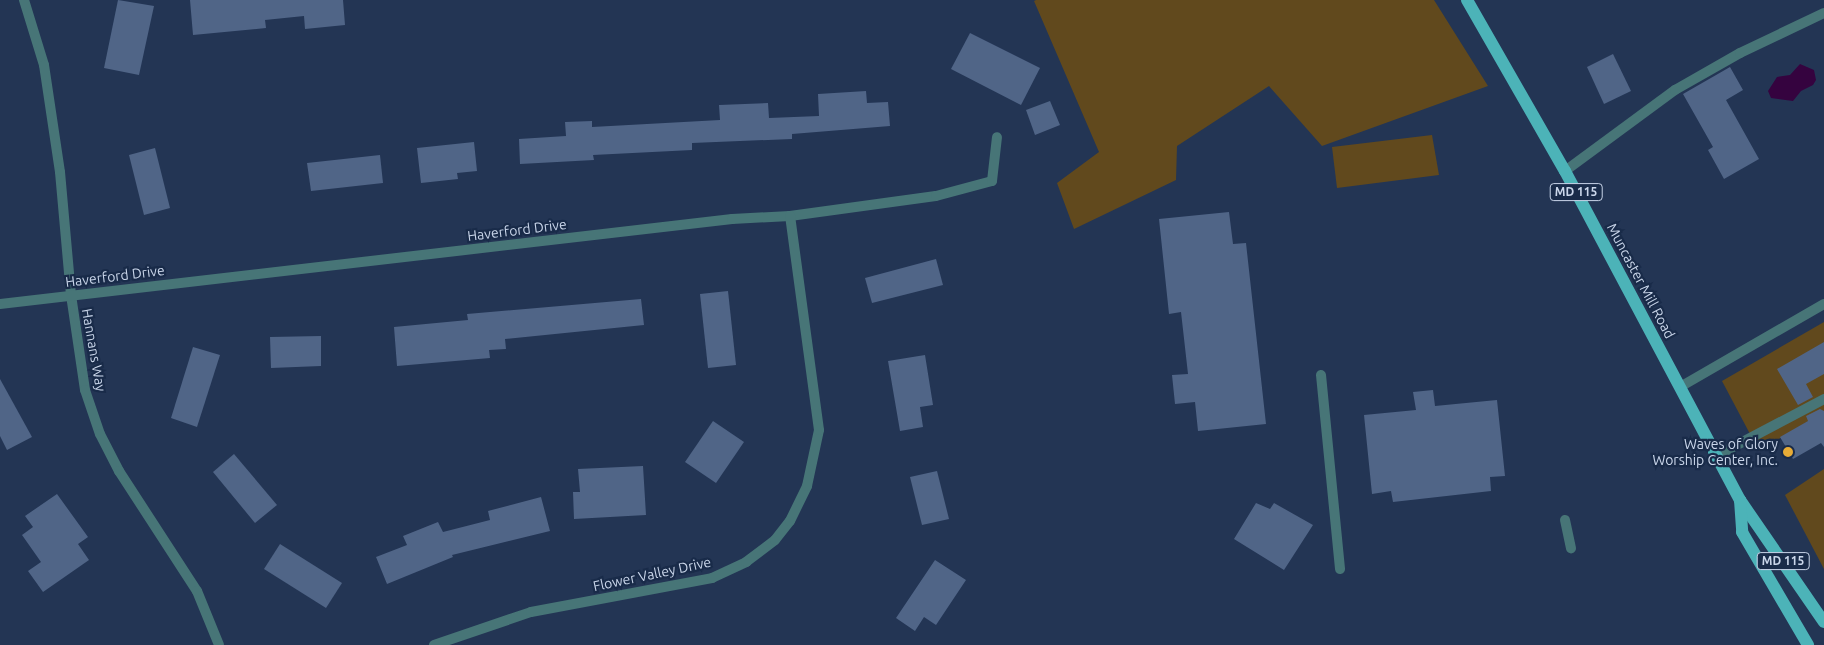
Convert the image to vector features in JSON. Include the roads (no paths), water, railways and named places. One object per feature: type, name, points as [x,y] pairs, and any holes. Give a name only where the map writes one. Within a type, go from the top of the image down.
[{"type":"main road","name":"Muncaster Mill Road","points":[[1467,0],[1565,171],[1740,500],[1824,622]]},
{"type":"main road","name":"Muncaster Mill Road","points":[[1740,500],[1742,532],[1808,645]]},
{"type":"street","name":"Hannans Way","points":[[24,0],[47,84],[60,172],[71,295],[85,390],[100,434],[119,471],[197,591],[219,645]]},
{"type":"street","points":[[1565,171],[1675,90],[1740,53],[1824,13]]},
{"type":"street","name":"Haverford Drive","points":[[0,304],[732,219],[790,216],[936,196],[992,181],[997,137]]},
{"type":"street","name":"Flower Valley Drive","points":[[434,645],[531,612],[712,578],[746,562],[775,540],[790,521],[807,486],[819,430],[790,216]]},
{"type":"street","points":[[1680,387],[1824,304]]},
{"type":"street","points":[[1321,376],[1340,569]]},
{"type":"street","points":[[1716,456],[1824,399]]},
{"type":"street","points":[[1564,520],[1571,548]]},
{"type":"place","name":"Waves of Glory Worship Center, Inc.","points":[[1788,452]]}]
